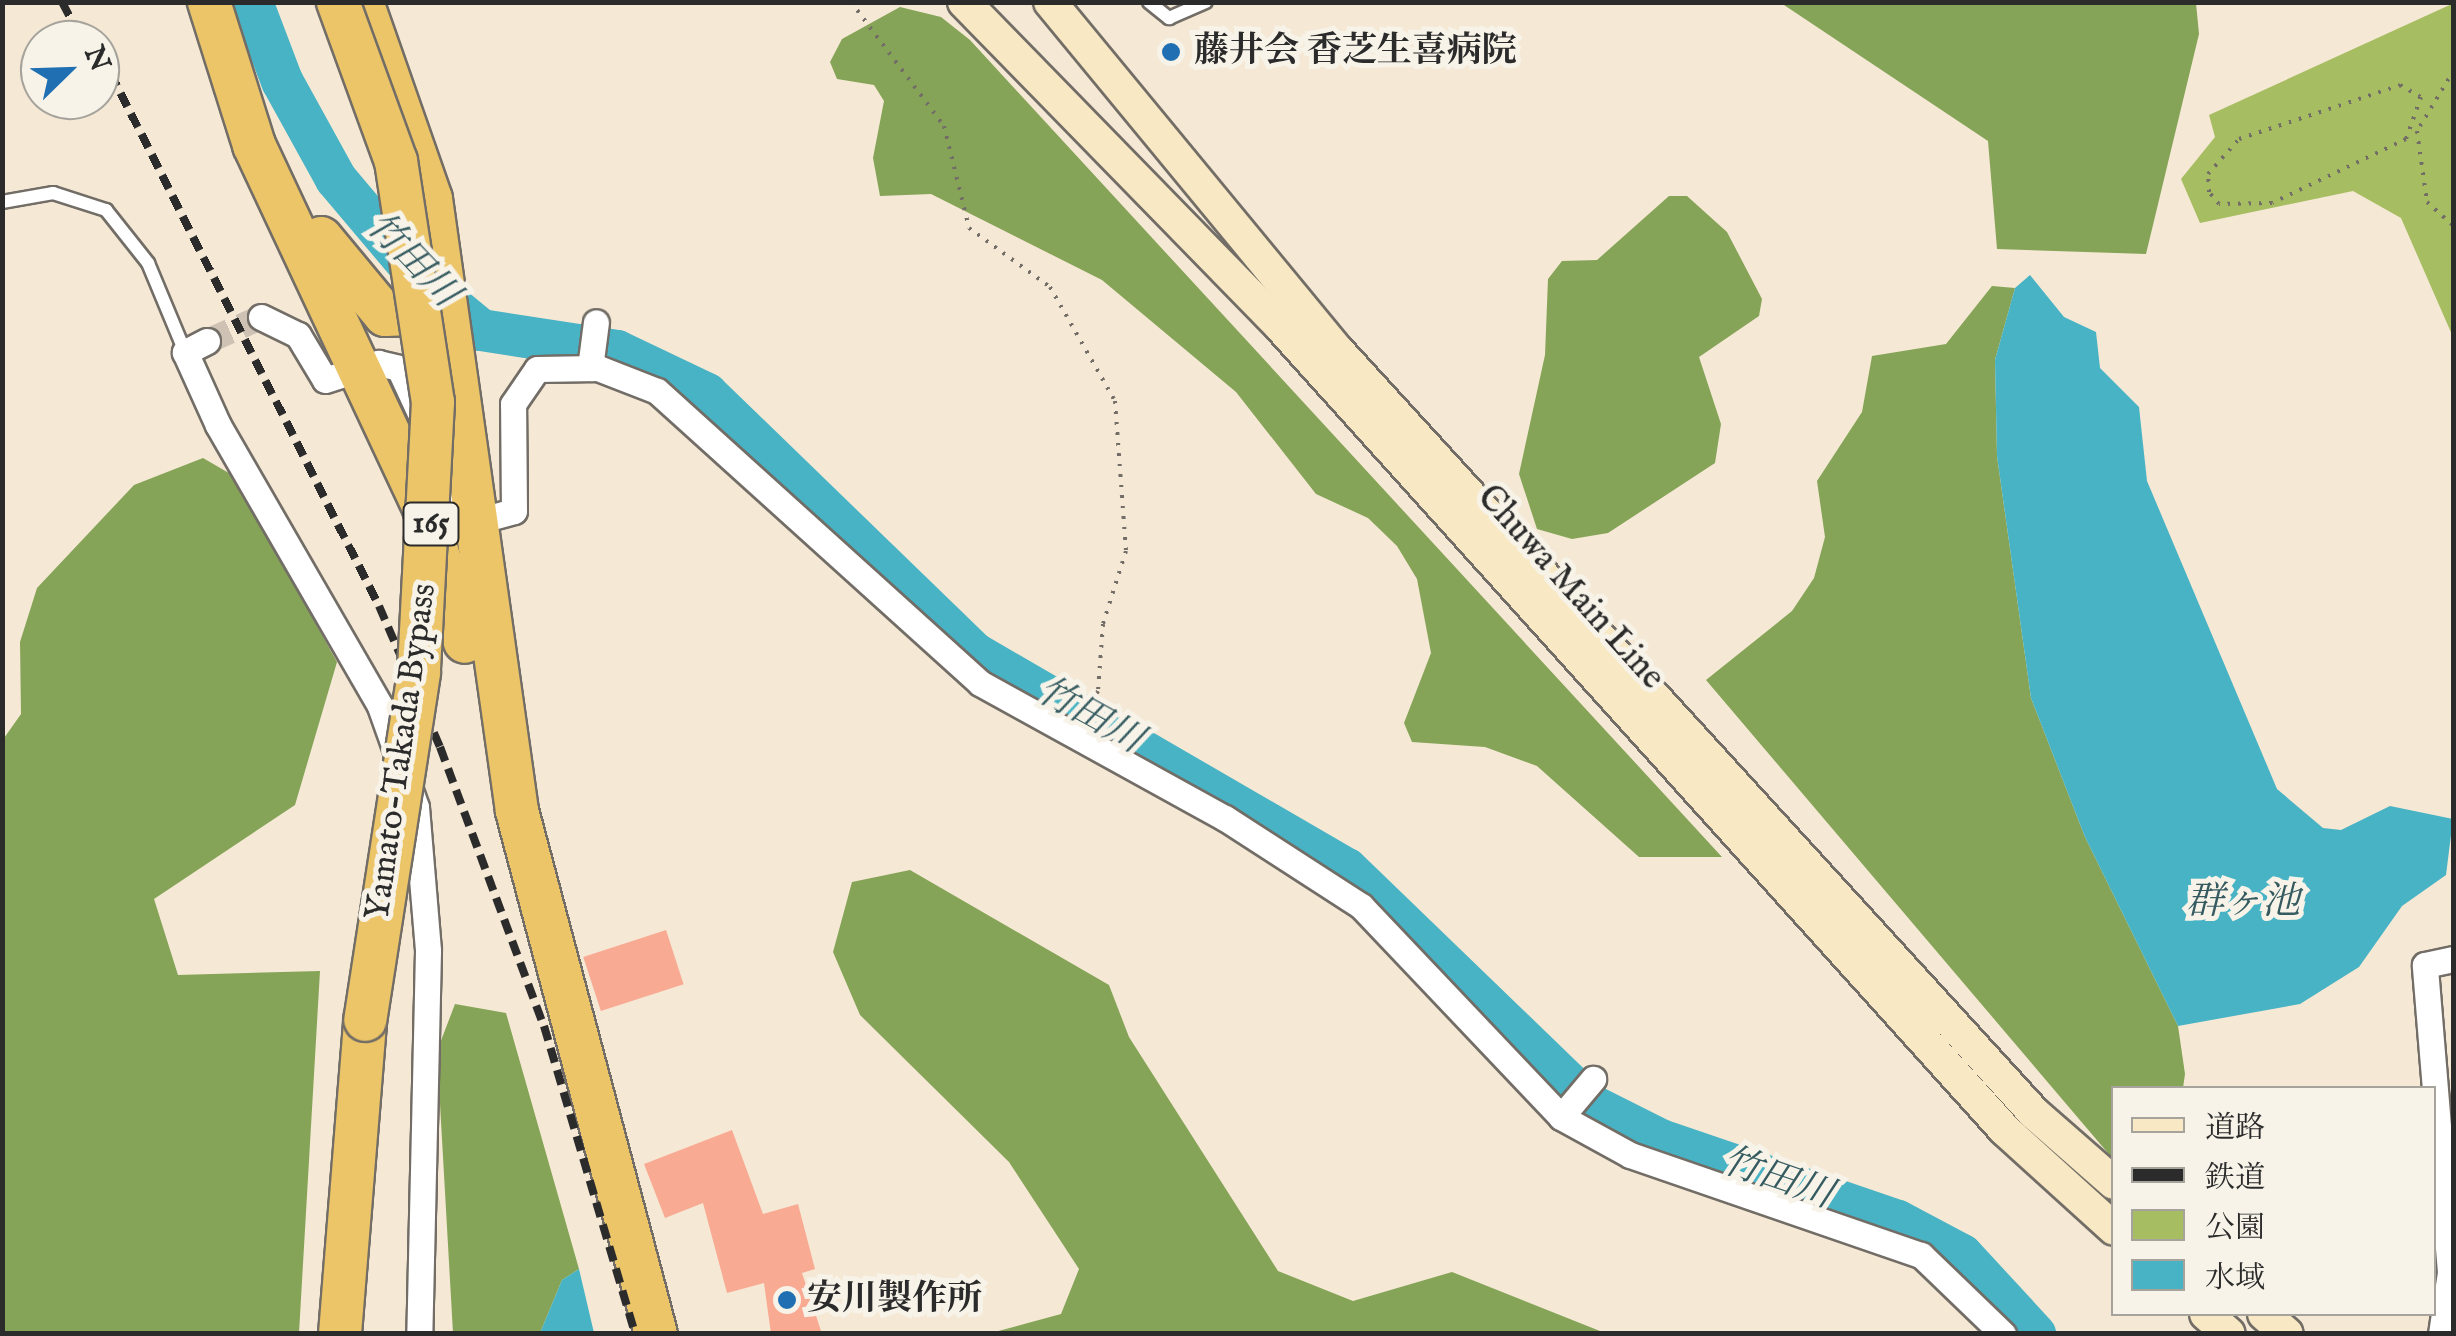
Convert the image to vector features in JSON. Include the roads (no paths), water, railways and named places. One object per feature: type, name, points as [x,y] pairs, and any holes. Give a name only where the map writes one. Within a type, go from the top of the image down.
[{"type":"highway","name":"Yamato-Takada Bypass","points":[[338,2],[396,161],[433,402],[419,673],[365,1020],[340,1334]]},
{"type":"highway","name":"165","points":[[362,2],[426,182],[443,265],[474,522],[517,811],[575,1042],[656,1334]]},
{"type":"highway","name":"165","points":[[215,16],[325,247],[366,301],[384,315],[421,314],[443,265]]},
{"type":"highway","name":"165","points":[[215,16],[254,144],[449,572],[497,802],[575,1042]]},
{"type":"main road","name":"Chuwa Main Line","points":[[964,2],[1281,327],[2005,1130],[2111,1226]]},
{"type":"main road","points":[[985,2],[1006,44]]},
{"type":"main road","name":"Chuwa Main Line","points":[[1050,2],[1337,350],[2034,1113],[2111,1179]]},
{"type":"main road","points":[[2208,1316],[2229,1334]]},
{"type":"main road","points":[[2266,1316],[2287,1334]]},
{"type":"street","points":[[261,317],[298,335],[325,380],[360,372],[378,363],[399,368],[443,503],[474,522],[514,510],[520,385],[536,369],[590,368],[633,378],[682,409],[980,683],[1226,818],[1360,906],[1561,1117],[1630,1155],[1921,1255],[2003,1334]]},
{"type":"street","points":[[590,368],[596,322]]},
{"type":"street","points":[[196,346],[380,706],[416,807],[428,951],[419,1334]]},
{"type":"street","points":[[2443,1326],[2442,1102],[2425,965],[2454,959]]},
{"type":"street","points":[[1561,1117],[1593,1079]]},
{"type":"lane","points":[[1149,2],[1170,18],[1206,2]]},
{"type":"lane","points":[[2,202],[54,193],[106,210],[148,263],[196,346]]},
{"type":"water","name":"群ヶ池","points":[[2030,275],[2064,317],[2096,332],[2100,368],[2139,407],[2147,481],[2277,789],[2323,828],[2341,830],[2390,806],[2453,819],[2446,875],[2402,906],[2359,967],[2300,1004],[2178,1026],[2085,837],[2031,698],[1997,456],[1995,360],[2015,288]]},
{"type":"water","points":[[579,1269],[594,1333],[540,1333],[562,1280]]},
{"type":"waterway","name":"竹田川","points":[[252,2],[282,81],[336,179],[424,283],[481,330],[617,351],[707,394],[974,653],[1347,869],[1591,1105],[1661,1140],[1898,1221],[1962,1255],[2035,1334]]},
{"type":"tunnel","points":[[207,341],[261,317]]},
{"type":"railway","points":[[62,2],[71,20]]},
{"type":"railway","points":[[120,92],[379,606],[440,747],[544,1026],[635,1334]]},
{"type":"place","name":"藤井会 香芝生喜病院","points":[[1171,52]]},
{"type":"place","name":"安川製作所","points":[[787,1300]]}]
